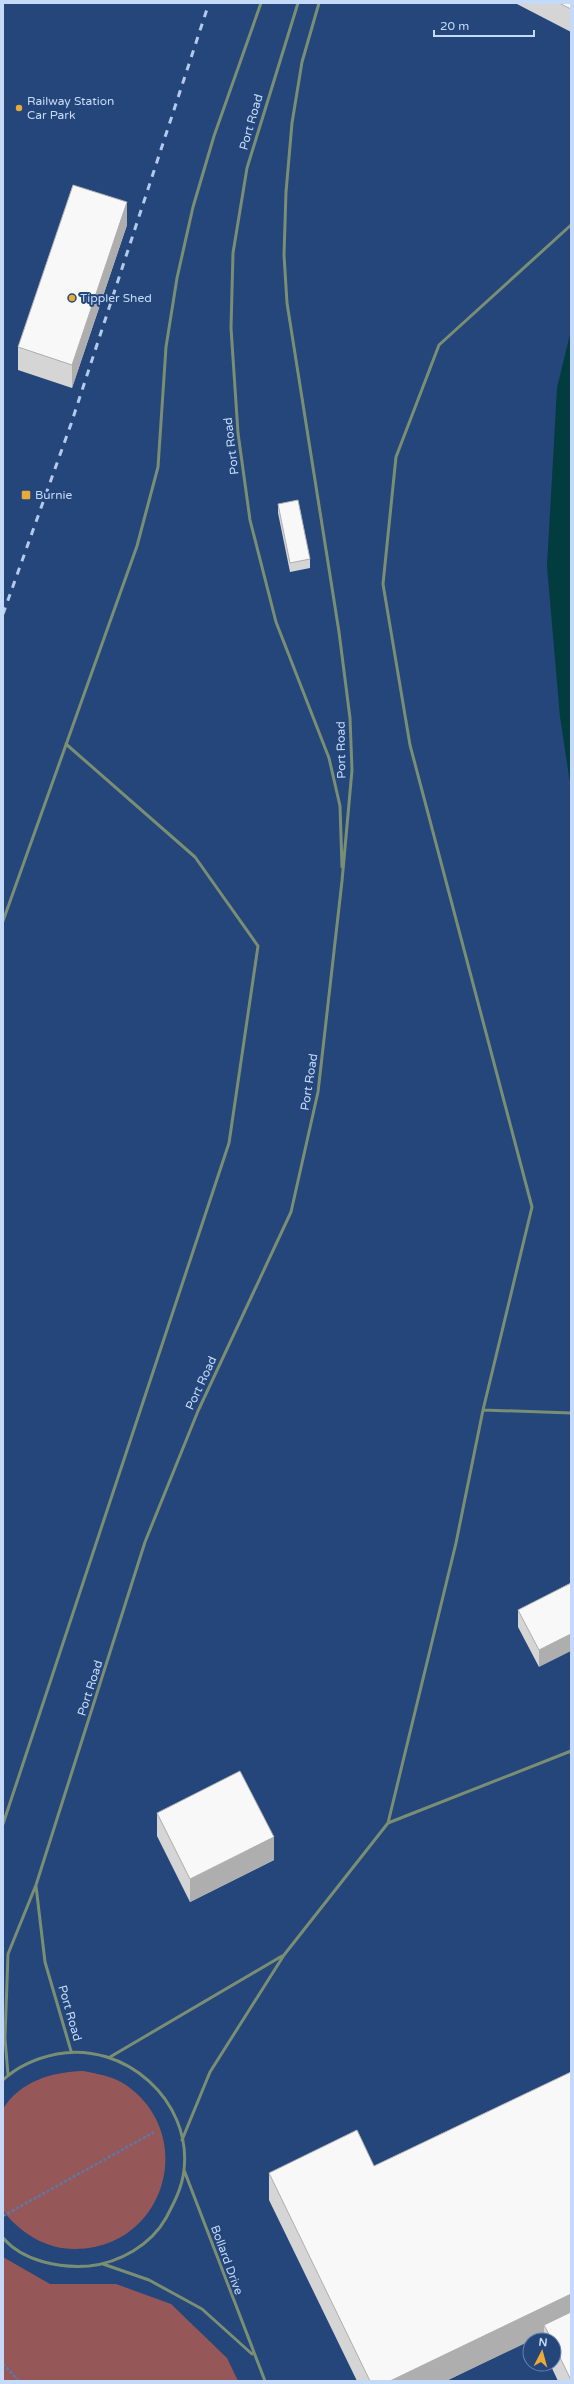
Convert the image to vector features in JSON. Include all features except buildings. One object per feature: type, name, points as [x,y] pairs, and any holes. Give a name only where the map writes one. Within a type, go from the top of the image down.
[{"type":"lane","points":[[3,921],[137,546],[158,467],[162,433],[166,347],[177,278],[193,207],[214,136],[261,3]]},
{"type":"lane","name":"Port Road","points":[[298,3],[248,168],[233,253],[231,328],[238,433],[250,520],[276,622],[329,758],[340,806],[342,881]]},
{"type":"lane","name":"Port Road","points":[[8,2075],[5,2038],[8,1954],[36,1885],[145,1542],[198,1411],[291,1212],[318,1092],[342,881],[352,770],[350,718],[330,569],[287,303],[284,255],[286,192],[292,123],[302,62],[319,3]]},
{"type":"lane","points":[[182,2140],[210,2072],[284,1955],[388,1823],[456,1543],[483,1410],[532,1207],[410,745],[383,584],[396,457],[439,346],[571,225]]},
{"type":"lane","points":[[3,1824],[229,1143],[258,946],[195,857],[66,744]]},
{"type":"lane","points":[[483,1410],[571,1413]]},
{"type":"lane","points":[[388,1823],[571,1751]]},
{"type":"lane","name":"Port Road","points":[[36,1885],[45,1962],[72,2052]]},
{"type":"lane","points":[[110,2057],[284,1955]]},
{"type":"lane","points":[[3,2080],[8,2075],[38,2058],[72,2052],[91,2052],[110,2057],[134,2069],[155,2086],[173,2111],[182,2140],[184,2170],[176,2199],[162,2226],[134,2251],[102,2264],[69,2267],[36,2260],[3,2238]]},
{"type":"lane","name":"Bollard Drive","points":[[184,2170],[253,2356],[265,2381]]},
{"type":"lane","name":"Bollard Drive","points":[[102,2264],[149,2280],[202,2309],[253,2356]]},
{"type":"path","points":[[3,2216],[154,2132]]},
{"type":"path","points":[[3,2364],[19,2381]]},
{"type":"shaded area","points":[[571,330],[571,789],[560,717],[547,566],[557,388]]},
{"type":"shaded area","points":[[83,2071],[116,2079],[126,2085],[148,2107],[161,2132],[165,2159],[161,2186],[149,2211],[131,2231],[106,2244],[75,2249],[54,2246],[34,2238],[26,2233],[3,2211],[3,2109],[18,2091],[38,2080],[60,2073]]},
{"type":"shaded area","points":[[3,2257],[50,2284],[116,2284],[171,2304],[227,2358],[238,2381],[3,2381]]},
{"type":"railway","points":[[3,614],[71,424],[209,3]]},
{"type":"place","name":"Railway Station Car Park","points":[[19,108]]},
{"type":"place","name":"Tippler Shed","points":[[72,298]]},
{"type":"place","name":"Burnie","points":[[26,495]]}]
